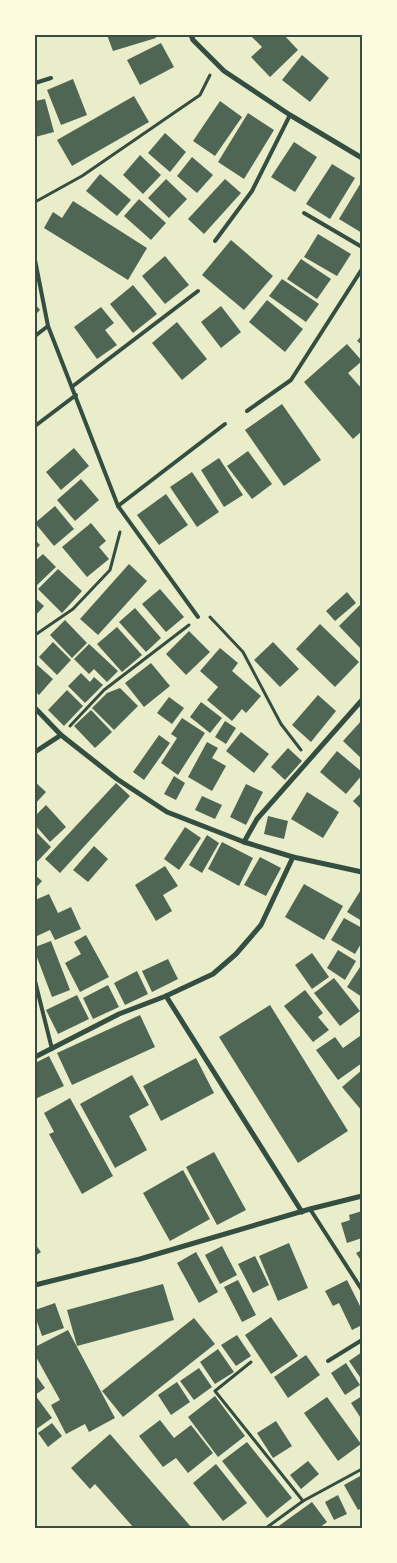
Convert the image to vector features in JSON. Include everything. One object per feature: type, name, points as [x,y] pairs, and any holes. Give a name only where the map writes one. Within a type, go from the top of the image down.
[{"type":"street","points":[[191,35],[224,71],[290,115],[362,158]]},
{"type":"street","points":[[244,842],[257,819],[362,700]]},
{"type":"street","points":[[35,708],[61,735],[117,779],[167,812],[244,842],[294,857],[362,872]]},
{"type":"street","points":[[35,752],[61,735]]},
{"type":"street","points":[[35,1057],[119,1014],[166,996],[213,974],[236,954],[261,925],[294,857]]},
{"type":"street","points":[[166,996],[302,1212]]},
{"type":"street","points":[[35,1285],[140,1259],[310,1209],[362,1196]]},
{"type":"lane","points":[[35,83],[51,78]]},
{"type":"lane","points":[[215,241],[252,191],[290,115]]},
{"type":"lane","points":[[304,213],[362,247]]},
{"type":"lane","points":[[35,260],[48,326],[73,386],[118,506],[198,617]]},
{"type":"lane","points":[[247,411],[291,380],[362,269]]},
{"type":"lane","points":[[73,386],[198,291]]},
{"type":"lane","points":[[35,336],[48,326]]},
{"type":"lane","points":[[35,426],[76,395]]},
{"type":"lane","points":[[118,506],[225,424]]},
{"type":"lane","points":[[35,981],[52,1049]]},
{"type":"lane","points":[[310,1209],[362,1290]]},
{"type":"lane","points":[[328,1361],[362,1340]]},
{"type":"path","points":[[35,202],[82,176],[200,95],[215,62]]},
{"type":"path","points":[[35,635],[73,609],[110,570],[125,515]]},
{"type":"path","points":[[61,735],[104,690],[198,617],[208,614],[242,652],[281,724],[309,760]]},
{"type":"path","points":[[251,1362],[215,1391],[303,1501]]},
{"type":"path","points":[[266,1528],[303,1501],[362,1469]]},
{"type":"building","points":[[107,35],[155,35],[156,38],[113,51]]},
{"type":"building","points":[[250,35],[284,35],[298,50],[270,77],[251,57],[262,47]]},
{"type":"building","points":[[161,43],[174,67],[140,85],[127,60]]},
{"type":"building","points":[[302,55],[329,78],[310,102],[282,80]]},
{"type":"building","points":[[73,79],[87,115],[61,125],[47,90]]},
{"type":"building","points":[[134,96],[149,122],[72,166],[57,140]]},
{"type":"building","points":[[45,99],[54,132],[35,137],[35,101]]},
{"type":"building","points":[[220,101],[242,117],[215,156],[193,141]]},
{"type":"building","points":[[248,113],[274,130],[244,179],[218,162]]},
{"type":"building","points":[[165,133],[186,152],[170,172],[148,153]]},
{"type":"building","points":[[294,142],[317,157],[295,192],[271,177]]},
{"type":"building","points":[[140,155],[161,175],[143,194],[123,175]]},
{"type":"building","points":[[192,157],[213,175],[197,193],[177,176]]},
{"type":"building","points":[[332,164],[355,178],[330,219],[306,204]]},
{"type":"building","points":[[100,174],[131,200],[117,216],[86,191]]},
{"type":"building","points":[[166,179],[187,199],[169,218],[148,198]]},
{"type":"building","points":[[225,179],[241,193],[204,234],[188,219]]},
{"type":"building","points":[[362,181],[362,233],[339,219]]},
{"type":"building","points":[[139,199],[166,223],[151,240],[124,216]]},
{"type":"building","points":[[73,201],[147,248],[128,280],[44,228],[53,212],[62,218]]},
{"type":"building","points":[[318,234],[351,254],[337,276],[304,257]]},
{"type":"building","points":[[231,240],[273,276],[244,310],[202,275]]},
{"type":"building","points":[[165,256],[189,285],[165,304],[142,276]]},
{"type":"building","points":[[301,259],[331,279],[317,299],[287,279]]},
{"type":"building","points":[[282,279],[319,304],[306,322],[269,296]]},
{"type":"building","points":[[133,285],[157,314],[133,333],[110,304]]},
{"type":"building","points":[[267,300],[303,329],[285,352],[249,322]]},
{"type":"building","points":[[35,304],[40,310],[35,315]]},
{"type":"building","points":[[221,306],[241,332],[221,348],[201,322]]},
{"type":"building","points":[[101,307],[114,323],[105,330],[117,345],[97,359],[74,327]]},
{"type":"building","points":[[177,322],[207,359],[182,380],[152,343]]},
{"type":"building","points":[[362,335],[362,345],[357,341]]},
{"type":"building","points":[[347,344],[362,361],[348,373],[362,389],[362,431],[353,439],[304,382]]},
{"type":"building","points":[[282,404],[321,460],[284,486],[245,430]]},
{"type":"building","points":[[74,448],[89,466],[61,490],[46,472]]},
{"type":"building","points":[[248,451],[272,484],[252,499],[227,466]]},
{"type":"building","points":[[219,458],[243,495],[224,507],[201,470]]},
{"type":"building","points":[[192,472],[219,512],[197,527],[170,487]]},
{"type":"building","points":[[81,479],[99,500],[75,521],[57,500]]},
{"type":"building","points":[[166,494],[188,525],[159,545],[137,515]]},
{"type":"building","points":[[55,506],[74,529],[54,546],[35,523]]},
{"type":"building","points":[[91,523],[106,541],[99,547],[109,559],[87,577],[62,547]]},
{"type":"building","points":[[35,540],[40,545],[35,550]]},
{"type":"building","points":[[43,554],[56,567],[35,587],[35,561]]},
{"type":"building","points":[[129,564],[147,581],[98,635],[80,619]]},
{"type":"building","points":[[58,569],[82,591],[62,613],[38,589]]},
{"type":"building","points":[[160,589],[184,617],[166,632],[142,604]]},
{"type":"building","points":[[347,592],[356,603],[335,621],[326,611]]},
{"type":"building","points":[[35,598],[44,606],[35,616]]},
{"type":"building","points":[[362,605],[362,650],[339,626]]},
{"type":"building","points":[[135,608],[161,638],[146,652],[119,622]]},
{"type":"building","points":[[65,620],[87,643],[72,658],[50,635]]},
{"type":"building","points":[[320,624],[359,662],[335,687],[296,649]]},
{"type":"building","points":[[117,627],[142,655],[122,672],[97,644]]},
{"type":"building","points":[[189,631],[210,652],[186,675],[166,654]]},
{"type":"building","points":[[53,642],[71,660],[57,675],[39,657]]},
{"type":"building","points":[[273,642],[299,669],[280,687],[254,660]]},
{"type":"building","points":[[89,644],[118,671],[107,682],[94,669],[89,674],[74,659]]},
{"type":"building","points":[[220,648],[238,663],[232,671],[261,696],[246,713],[242,709],[232,721],[207,700],[218,687],[200,671]]},
{"type":"building","points":[[35,663],[53,679],[39,695],[35,691]]},
{"type":"building","points":[[151,663],[170,686],[144,707],[125,683]]},
{"type":"building","points":[[81,673],[90,682],[94,677],[103,685],[85,703],[68,686]]},
{"type":"building","points":[[120,688],[138,706],[114,730],[92,708],[107,693]]},
{"type":"building","points":[[67,690],[83,706],[64,726],[48,710]]},
{"type":"building","points":[[318,695],[336,711],[311,742],[292,725]]},
{"type":"building","points":[[169,697],[184,708],[172,724],[157,713]]},
{"type":"building","points":[[201,702],[222,718],[210,733],[190,717]]},
{"type":"building","points":[[91,710],[112,732],[95,748],[74,726]]},
{"type":"building","points":[[182,718],[205,733],[178,775],[161,763],[177,738],[171,734]]},
{"type":"building","points":[[362,720],[362,759],[343,741]]},
{"type":"building","points":[[225,721],[236,728],[226,744],[215,737]]},
{"type":"building","points":[[241,732],[269,754],[254,773],[226,751]]},
{"type":"building","points":[[159,735],[170,743],[144,780],[133,772]]},
{"type":"building","points":[[207,742],[218,748],[212,758],[226,766],[212,791],[188,777]]},
{"type":"building","points":[[288,748],[302,761],[285,780],[271,767]]},
{"type":"building","points":[[337,751],[362,772],[362,775],[346,794],[320,772]]},
{"type":"building","points":[[174,776],[185,783],[176,800],[164,794]]},
{"type":"building","points":[[35,782],[46,792],[35,804]]},
{"type":"building","points":[[116,783],[130,796],[60,873],[45,859]]},
{"type":"building","points":[[246,784],[263,792],[246,825],[230,817]]},
{"type":"building","points":[[307,792],[339,812],[323,838],[291,819]]},
{"type":"building","points":[[362,792],[362,810],[353,801]]},
{"type":"building","points":[[202,796],[222,805],[215,819],[195,810]]},
{"type":"building","points":[[46,805],[66,827],[50,842],[35,825],[35,816]]},
{"type":"building","points":[[268,816],[288,821],[284,839],[264,834]]},
{"type":"building","points":[[185,827],[201,838],[179,870],[164,859]]},
{"type":"building","points":[[35,831],[51,847],[35,864]]},
{"type":"building","points":[[207,835],[219,843],[202,873],[189,865]]},
{"type":"building","points":[[222,842],[253,858],[239,886],[208,869]]},
{"type":"building","points":[[94,846],[108,859],[88,882],[73,870]]},
{"type":"building","points":[[260,857],[281,868],[266,896],[244,885]]},
{"type":"building","points":[[165,866],[178,886],[163,895],[172,911],[156,921],[135,885]]},
{"type":"building","points":[[35,875],[42,881],[35,889]]},
{"type":"building","points":[[304,884],[343,906],[324,940],[285,917]]},
{"type":"building","points":[[362,888],[362,921],[347,912]]},
{"type":"building","points":[[49,894],[58,913],[71,907],[81,929],[55,940],[50,930],[37,936],[35,932],[35,900]]},
{"type":"building","points":[[344,918],[362,928],[362,942],[355,954],[331,940]]},
{"type":"building","points":[[86,935],[109,977],[80,992],[65,963],[81,954],[74,942]]},
{"type":"building","points":[[51,941],[70,990],[52,997],[35,952],[35,947]]},
{"type":"building","points":[[338,950],[356,961],[345,980],[327,968]]},
{"type":"building","points":[[312,953],[329,977],[312,989],[295,965]]},
{"type":"building","points":[[168,959],[178,979],[152,992],[142,971]]},
{"type":"building","points":[[362,964],[362,997],[347,987]]},
{"type":"building","points":[[137,971],[148,994],[125,1005],[114,983]]},
{"type":"building","points":[[334,978],[360,1011],[340,1026],[314,993]]},
{"type":"building","points":[[108,985],[119,1007],[93,1019],[83,998]]},
{"type":"building","points":[[305,990],[323,1013],[318,1017],[329,1030],[313,1042],[284,1006]]},
{"type":"building","points":[[77,995],[89,1019],[58,1034],[46,1010]]},
{"type":"building","points":[[270,1005],[348,1131],[298,1163],[219,1037]]},
{"type":"building","points":[[140,1015],[155,1047],[72,1085],[57,1053]]},
{"type":"building","points":[[360,1036],[362,1038],[362,1063],[338,1080],[316,1050],[335,1037],[343,1048]]},
{"type":"building","points":[[49,1056],[64,1086],[35,1099],[35,1063]]},
{"type":"building","points":[[196,1058],[214,1093],[161,1121],[143,1086]]},
{"type":"building","points":[[362,1070],[362,1111],[342,1087]]},
{"type":"building","points":[[132,1075],[149,1105],[129,1116],[147,1150],[115,1168],[80,1104]]},
{"type":"building","points":[[70,1098],[113,1176],[82,1194],[49,1134],[54,1132],[44,1113]]},
{"type":"building","points":[[214,1152],[246,1210],[217,1225],[186,1167]]},
{"type":"building","points":[[183,1170],[210,1219],[170,1241],[143,1193]]},
{"type":"building","points":[[362,1211],[362,1238],[347,1243],[341,1223],[350,1220],[349,1215]]},
{"type":"building","points":[[289,1243],[308,1288],[278,1301],[259,1256]]},
{"type":"building","points":[[35,1244],[41,1252],[35,1256]]},
{"type":"building","points":[[222,1246],[237,1275],[220,1284],[205,1255]]},
{"type":"building","points":[[362,1250],[362,1262],[356,1253]]},
{"type":"building","points":[[196,1252],[218,1292],[199,1303],[177,1263]]},
{"type":"building","points":[[255,1256],[269,1285],[253,1293],[238,1264]]},
{"type":"building","points":[[238,1280],[256,1315],[242,1322],[224,1287]]},
{"type":"building","points":[[347,1280],[362,1310],[362,1325],[352,1330],[339,1303],[333,1306],[325,1291]]},
{"type":"building","points":[[163,1284],[174,1320],[77,1346],[67,1310]]},
{"type":"building","points":[[55,1303],[64,1328],[42,1336],[35,1316],[35,1310]]},
{"type":"building","points":[[271,1317],[298,1356],[271,1374],[245,1335]]},
{"type":"building","points":[[194,1318],[215,1344],[123,1417],[102,1391]]},
{"type":"building","points":[[68,1330],[115,1418],[89,1432],[85,1424],[66,1434],[51,1405],[60,1400],[35,1355],[35,1347]]},
{"type":"building","points":[[237,1335],[251,1356],[236,1366],[221,1345]]},
{"type":"building","points":[[218,1349],[234,1372],[215,1384],[200,1362]]},
{"type":"building","points":[[362,1352],[362,1380],[349,1361]]},
{"type":"building","points":[[306,1355],[320,1375],[288,1398],[274,1377]]},
{"type":"building","points":[[346,1363],[360,1385],[345,1395],[331,1373]]},
{"type":"building","points":[[199,1368],[212,1387],[194,1400],[180,1381]]},
{"type":"building","points":[[35,1374],[45,1388],[35,1395]]},
{"type":"building","points":[[177,1382],[190,1402],[171,1415],[158,1395]]},
{"type":"building","points":[[35,1395],[52,1418],[35,1430]]},
{"type":"building","points":[[215,1396],[245,1436],[218,1457],[188,1417]]},
{"type":"building","points":[[362,1396],[362,1420],[351,1403]]},
{"type":"building","points":[[327,1397],[361,1444],[338,1461],[304,1413]]},
{"type":"building","points":[[160,1420],[174,1438],[191,1425],[213,1453],[188,1473],[176,1458],[163,1467],[139,1436]]},
{"type":"building","points":[[276,1421],[292,1446],[273,1458],[257,1433]]},
{"type":"building","points":[[52,1423],[62,1436],[48,1447],[38,1433]]},
{"type":"building","points":[[110,1434],[192,1528],[134,1528],[95,1484],[90,1489],[71,1468]]},
{"type":"building","points":[[247,1442],[292,1498],[267,1518],[222,1461]]},
{"type":"building","points":[[308,1461],[319,1474],[301,1489],[290,1475]]},
{"type":"building","points":[[216,1464],[247,1503],[223,1521],[193,1483]]},
{"type":"building","points":[[362,1475],[362,1508],[358,1510],[344,1485]]},
{"type":"building","points":[[338,1495],[347,1514],[334,1520],[325,1502]]},
{"type":"building","points":[[312,1502],[327,1522],[319,1528],[276,1528]]}]
